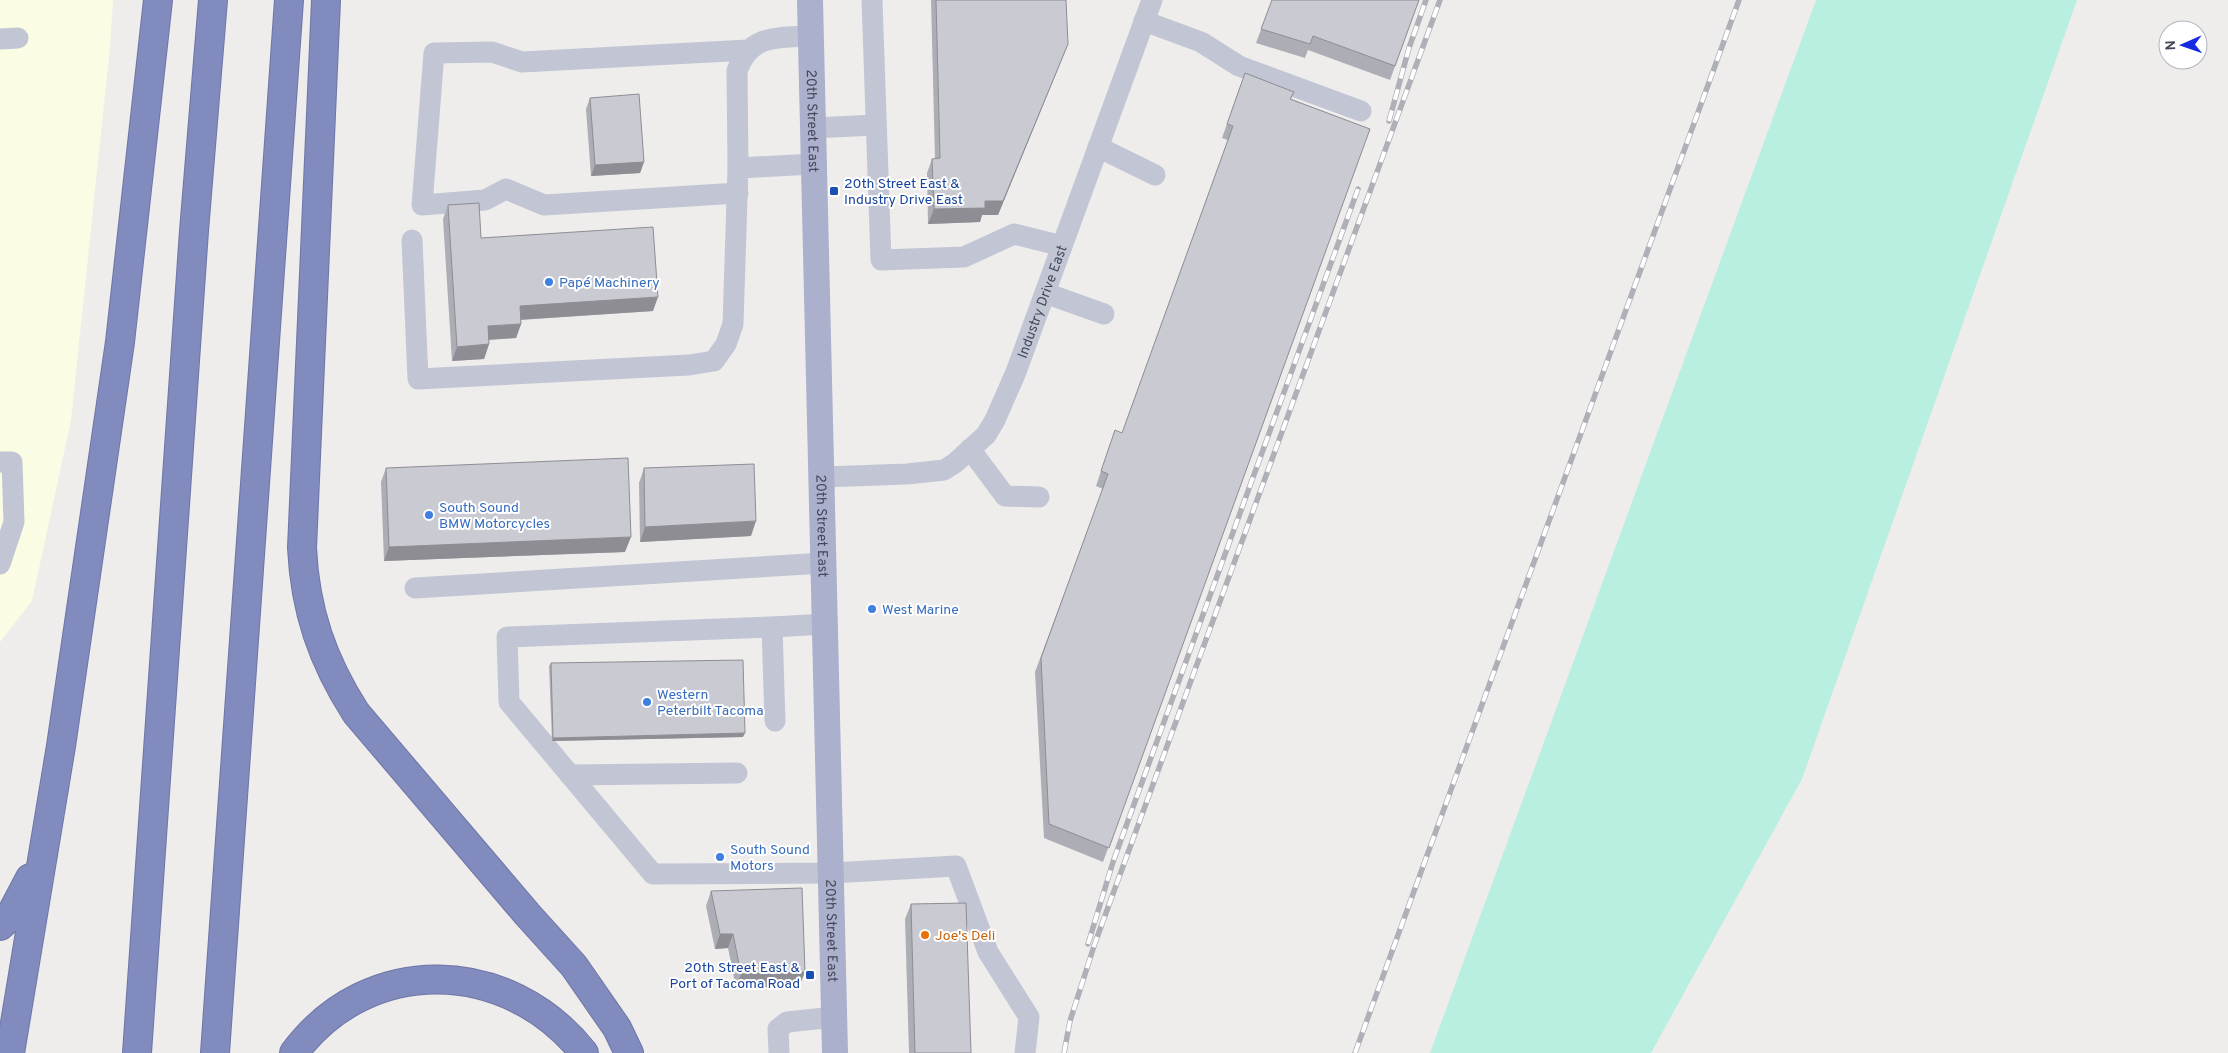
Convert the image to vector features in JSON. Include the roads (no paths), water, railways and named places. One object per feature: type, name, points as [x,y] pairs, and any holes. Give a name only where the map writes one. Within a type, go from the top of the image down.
[{"type":"highway","points":[[10,1053],[61,746],[120,342],[158,0]]},
{"type":"highway","points":[[137,1053],[194,231],[213,0]]},
{"type":"highway","points":[[215,1053],[289,0]]},
{"type":"highway","points":[[326,0],[304,466],[302,548],[304,582],[314,628],[337,684],[356,713],[574,966],[617,1028],[629,1053]]},
{"type":"highway","points":[[0,926],[9,918],[22,895],[44,844]]},
{"type":"highway","points":[[294,1053],[305,1038],[333,1013],[360,996],[381,988],[416,981],[456,980],[492,987],[509,993],[538,1010],[584,1053]]},
{"type":"main road","name":"20th Street East","points":[[810,0],[836,1053]]},
{"type":"street","points":[[872,0],[880,260],[964,257],[1014,234],[1062,246]]},
{"type":"street","name":"Industry Drive East","points":[[823,477],[944,470],[986,435],[995,420],[1016,372],[1152,0]]},
{"type":"street","points":[[1144,20],[1201,42],[1239,66],[1361,111]]},
{"type":"street","points":[[412,240],[418,379],[688,366],[714,361],[726,344],[733,324],[738,193],[737,71],[753,44],[762,41],[810,36]]},
{"type":"street","points":[[738,193],[544,205],[506,189],[485,200],[422,205],[434,53],[492,52],[522,62],[748,50]]},
{"type":"street","points":[[813,128],[875,125]]},
{"type":"street","points":[[1098,147],[1156,175]]},
{"type":"street","points":[[738,168],[814,164]]},
{"type":"street","points":[[1045,293],[1104,314]]},
{"type":"street","points":[[970,449],[1005,496],[1039,497]]},
{"type":"street","points":[[0,462],[12,462],[14,522],[0,564]]},
{"type":"street","points":[[415,588],[824,563]]},
{"type":"street","points":[[826,624],[507,637],[509,702],[654,874],[832,873],[956,866],[988,952],[1029,1017],[1025,1053]]},
{"type":"street","points":[[772,627],[775,721]]},
{"type":"street","points":[[570,775],[737,773]]},
{"type":"street","points":[[779,1053],[778,1029],[787,1022],[835,1017]]},
{"type":"railway","points":[[1389,121],[1409,48],[1426,0]]},
{"type":"railway","points":[[1064,1053],[1070,1021],[1095,943],[1440,0]]},
{"type":"railway","points":[[1355,1053],[1739,0]]},
{"type":"railway","points":[[1088,944],[1113,862],[1358,189]]},
{"type":"place","name":"20th Street East & Industry Drive East","points":[[834,191]]},
{"type":"place","name":"Papé Machinery","points":[[549,282]]},
{"type":"place","name":"South Sound BMW Motorcycles","points":[[429,515]]},
{"type":"place","name":"West Marine","points":[[872,609]]},
{"type":"place","name":"Western Peterbilt Tacoma","points":[[647,702]]},
{"type":"place","name":"South Sound Motors","points":[[720,857]]},
{"type":"place","name":"Joe's Deli","points":[[925,935]]},
{"type":"place","name":"20th Street East & Port of Tacoma Road","points":[[810,975]]}]
